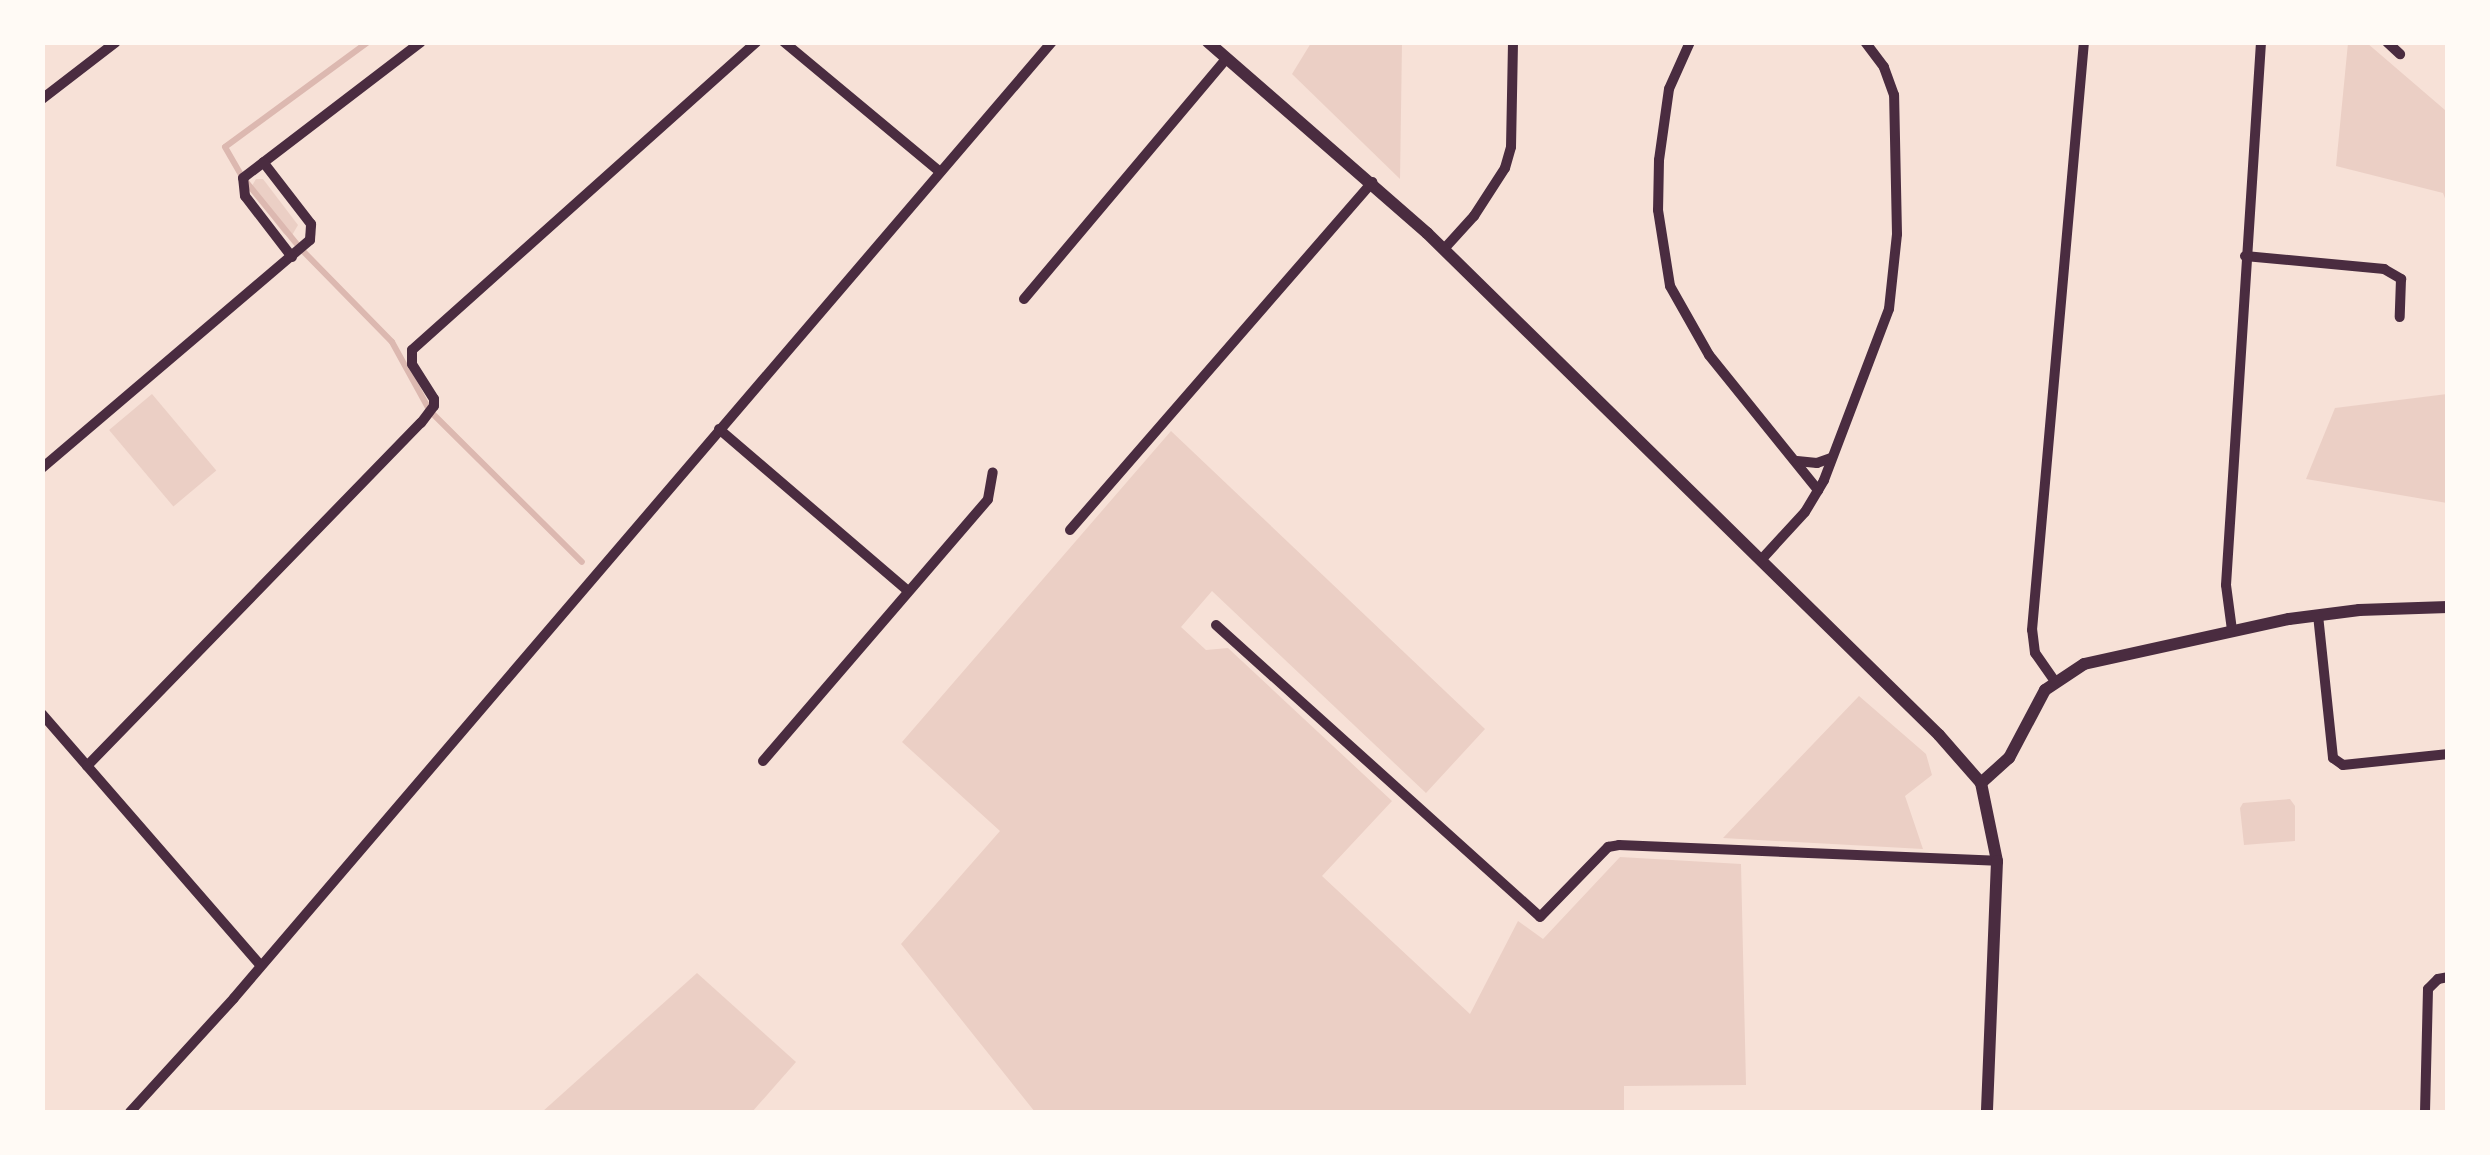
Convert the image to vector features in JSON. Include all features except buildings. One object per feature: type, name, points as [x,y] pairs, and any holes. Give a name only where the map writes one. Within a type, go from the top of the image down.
[{"type":"street","points":[[42,99],[116,42]]},
{"type":"street","points":[[292,258],[241,186],[243,178],[422,42]]},
{"type":"street","points":[[86,766],[421,424],[434,406],[412,364],[412,350],[757,42]]},
{"type":"street","points":[[784,42],[940,172]]},
{"type":"street","points":[[130,1112],[260,966],[1052,42]]},
{"type":"street","points":[[1208,42],[1372,182],[1444,250],[1939,735],[1981,782],[1997,862],[1987,1112]]},
{"type":"street","points":[[1444,250],[1474,216],[1505,168],[1511,148],[1513,42]]},
{"type":"street","points":[[1690,42],[1669,89],[1662,130],[1657,196],[1663,260],[1677,302],[1701,344],[1818,490]]},
{"type":"street","points":[[1761,560],[1805,512],[1818,490],[1889,309],[1897,234],[1894,95],[1884,67],[1864,42]]},
{"type":"street","points":[[2054,680],[2034,653],[2032,630],[2084,42]]},
{"type":"street","points":[[2232,630],[2226,584],[2244,256],[2261,42]]},
{"type":"street","points":[[2387,42],[2400,54]]},
{"type":"street","points":[[1024,298],[1227,58]]},
{"type":"street","points":[[42,468],[310,240],[311,224],[263,162]]},
{"type":"street","points":[[1070,530],[1372,182]]},
{"type":"street","points":[[2244,256],[2384,269],[2401,279],[2400,317]]},
{"type":"street","points":[[719,429],[908,591]]},
{"type":"street","points":[[1797,461],[1817,464],[1831,458]]},
{"type":"street","points":[[762,760],[988,499],[993,472]]},
{"type":"street","points":[[1981,782],[2009,758],[2033,707],[2054,680],[2093,662],[2318,615],[2448,607]]},
{"type":"street","points":[[2318,615],[2334,758],[2343,765],[2448,754]]},
{"type":"street","points":[[1216,625],[1540,917],[1608,848],[1619,845],[1997,862]]},
{"type":"street","points":[[42,714],[260,966]]},
{"type":"street","points":[[2425,1112],[2428,989],[2438,979],[2448,977]]},
{"type":"shaded area","points":[[1311,43],[1402,43],[1400,179],[1292,74]]},
{"type":"shaded area","points":[[2348,43],[2367,43],[2447,108],[2447,204],[2443,193],[2336,166]]},
{"type":"shaded area","points":[[256,179],[263,179],[298,225],[291,237],[284,234],[250,189]]},
{"type":"shaded area","points":[[152,394],[216,471],[173,507],[109,430]]},
{"type":"shaded area","points":[[2447,394],[2447,503],[2306,479],[2335,408]]},
{"type":"shaded area","points":[[1171,431],[1485,729],[1426,793],[1212,591],[1181,627],[1206,650],[1228,648],[1392,801],[1322,876],[1470,1014],[1518,921],[1543,939],[1620,857],[1741,864],[1746,1085],[1624,1086],[1624,1112],[1035,1112],[901,944],[1000,831],[902,742]]},
{"type":"shaded area","points":[[1859,696],[1926,754],[1932,775],[1905,796],[1923,849],[1723,838]]},
{"type":"shaded area","points":[[2290,799],[2295,806],[2295,841],[2244,845],[2240,808],[2243,803]]},
{"type":"shaded area","points":[[697,973],[796,1062],[752,1112],[542,1112]]},
{"type":"waterway","points":[[368,42],[225,147],[243,178],[301,249],[392,342],[430,411],[582,562]]}]
